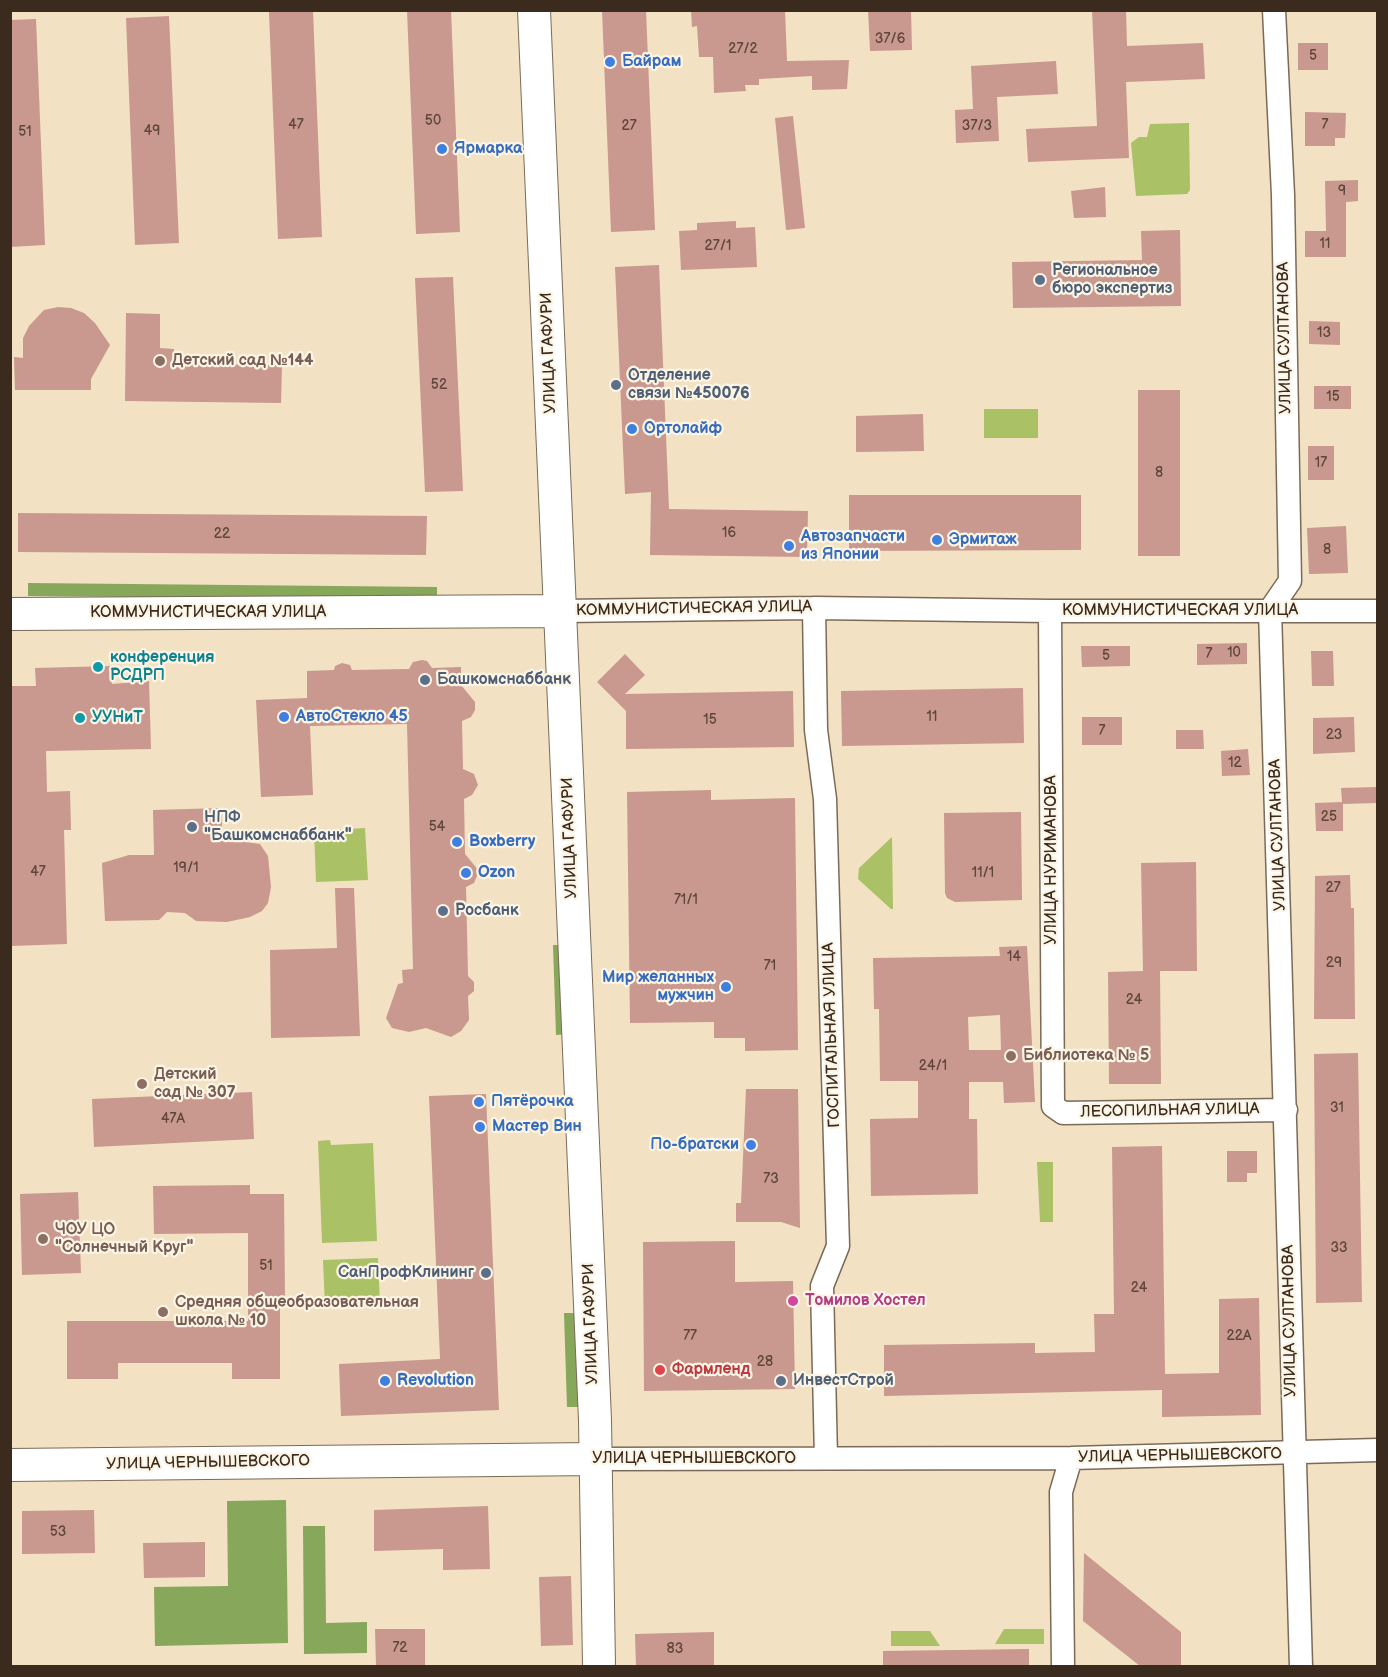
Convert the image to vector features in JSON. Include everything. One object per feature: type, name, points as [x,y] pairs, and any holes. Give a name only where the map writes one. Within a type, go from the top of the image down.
[{"type":"street","name":"УЛИЦА ГАФУРИ","points":[[534,10],[595,1460],[599,1666]]},
{"type":"street","name":"УЛИЦА СУЛТАНОВА","points":[[1274,10],[1282,195],[1290,581],[1270,610],[1301,1666]]},
{"type":"street","name":"КОММУНИСТИЧЕСКАЯ УЛИЦА","points":[[10,614],[814,608],[1377,611]]},
{"type":"street","name":"ГОСПИТАЛЬНАЯ УЛИЦА","points":[[814,608],[816,736],[825,799],[838,1246],[822,1286],[826,1458]]},
{"type":"street","name":"УЛИЦА НУРИМАНОВА","points":[[1050,611],[1052,1089],[1055,1109]]},
{"type":"street","name":"ЛЕСОПИЛЬНАЯ УЛИЦА","points":[[1055,1109],[1063,1113],[1286,1110]]},
{"type":"street","name":"УЛИЦА ЧЕРНЫШЕВСКОГО","points":[[10,1465],[1071,1458],[1377,1450]]},
{"type":"street","points":[[1063,1666],[1061,1492],[1071,1458]]},
{"type":"green space","points":[[1189,123],[1190,190],[1187,194],[1136,196],[1131,143],[1139,137],[1147,137],[1150,124]]},
{"type":"green space","points":[[984,409],[1038,409],[1038,438],[984,438]]},
{"type":"green space","points":[[28,583],[437,587],[437,600],[28,596]]},
{"type":"green space","points":[[365,828],[368,880],[316,882],[314,831]]},
{"type":"green space","points":[[892,837],[893,909],[891,909],[858,879],[859,868]]},
{"type":"green space","points":[[553,945],[564,945],[567,1034],[556,1035]]},
{"type":"green space","points":[[330,1140],[331,1145],[373,1143],[377,1241],[322,1243],[318,1141]]},
{"type":"green space","points":[[1037,1162],[1053,1162],[1053,1222],[1040,1222]]},
{"type":"green space","points":[[378,1258],[380,1305],[325,1307],[323,1260]]},
{"type":"green space","points":[[564,1313],[577,1313],[580,1407],[567,1407]]},
{"type":"green space","points":[[286,1500],[288,1643],[155,1646],[154,1587],[228,1586],[227,1501]]},
{"type":"green space","points":[[303,1526],[325,1526],[326,1623],[367,1622],[367,1653],[304,1654]]},
{"type":"green space","points":[[1004,1629],[1044,1629],[1044,1644],[995,1644]]},
{"type":"green space","points":[[891,1631],[930,1631],[940,1646],[891,1646]]},
{"type":"building","points":[[407,10],[451,10],[460,232],[416,234]]},
{"type":"building","points":[[602,10],[646,10],[655,230],[611,232]]},
{"type":"building","points":[[691,10],[785,10],[787,61],[849,60],[847,89],[812,90],[812,76],[759,79],[759,85],[745,85],[746,91],[714,93],[713,57],[699,57],[697,26],[692,27]]},
{"type":"building","points":[[868,10],[911,10],[912,50],[870,51]]},
{"type":"building","points":[[1092,10],[1126,10],[1127,46],[1203,43],[1205,79],[1126,82],[1129,158],[1028,162],[1026,129],[1097,126]]},
{"type":"building","points":[[313,11],[322,237],[278,239],[269,12]]},
{"type":"building","points":[[169,16],[179,243],[135,245],[126,18]]},
{"type":"building","points":[[36,19],[45,245],[10,247],[10,20]]},
{"type":"building","points":[[1298,43],[1328,43],[1328,70],[1298,70]]},
{"type":"building","points":[[1056,61],[1058,94],[997,97],[999,141],[956,143],[955,110],[973,109],[971,66]]},
{"type":"building","points":[[1305,112],[1346,113],[1345,138],[1335,138],[1335,146],[1305,146]]},
{"type":"building","points":[[793,116],[805,228],[786,230],[775,118]]},
{"type":"building","points":[[1358,180],[1358,201],[1346,202],[1346,257],[1305,257],[1305,231],[1326,231],[1325,181]]},
{"type":"building","points":[[1105,187],[1106,217],[1074,218],[1071,191]]},
{"type":"building","points":[[736,221],[736,228],[755,227],[757,267],[681,270],[679,231],[697,230],[697,223]]},
{"type":"building","points":[[1180,230],[1181,306],[1013,308],[1012,262],[1142,260],[1141,231]]},
{"type":"building","points":[[659,265],[669,509],[808,511],[807,557],[650,555],[651,492],[625,494],[615,267]]},
{"type":"building","points":[[453,277],[463,491],[425,492],[415,278]]},
{"type":"building","points":[[58,307],[71,308],[84,313],[95,323],[110,345],[91,379],[91,390],[15,390],[14,357],[23,358],[23,338],[29,326],[44,310]]},
{"type":"building","points":[[126,313],[160,314],[160,348],[174,349],[174,364],[282,365],[281,403],[125,401]]},
{"type":"building","points":[[1309,321],[1340,322],[1340,345],[1309,344]]},
{"type":"building","points":[[1314,386],[1351,386],[1351,409],[1314,409]]},
{"type":"building","points":[[1138,390],[1180,390],[1180,556],[1138,556]]},
{"type":"building","points":[[923,414],[924,451],[856,452],[856,416]]},
{"type":"building","points":[[1308,446],[1334,446],[1334,480],[1308,480]]},
{"type":"building","points":[[849,495],[1081,495],[1081,550],[849,551]]},
{"type":"building","points":[[18,513],[427,516],[426,555],[18,552]]},
{"type":"building","points":[[1346,526],[1348,573],[1309,574],[1307,528]]},
{"type":"building","points":[[1247,643],[1247,664],[1197,665],[1197,644]]},
{"type":"building","points":[[1081,646],[1130,646],[1130,666],[1082,667]]},
{"type":"building","points":[[1311,651],[1333,651],[1334,686],[1312,686]]},
{"type":"building","points":[[625,654],[645,675],[625,694],[793,691],[794,747],[626,749],[626,711],[597,682]]},
{"type":"building","points":[[427,661],[432,668],[461,667],[461,685],[475,702],[475,710],[471,717],[462,721],[463,769],[474,774],[478,785],[472,795],[464,799],[465,854],[479,871],[474,883],[466,887],[468,976],[474,982],[474,991],[468,996],[469,1020],[461,1031],[451,1037],[426,1028],[409,1032],[392,1028],[386,1018],[398,984],[403,983],[402,970],[413,969],[407,724],[310,726],[313,795],[261,797],[256,700],[307,698],[307,671],[334,670],[335,666],[342,663],[350,665],[352,670],[409,669],[413,662]]},
{"type":"building","name":"УУНиТ","points":[[111,666],[112,684],[149,681],[151,749],[46,751],[47,792],[70,791],[71,830],[64,830],[67,944],[11,946],[10,686],[36,686],[35,668]]},
{"type":"building","points":[[1023,688],[1024,743],[842,746],[841,691]]},
{"type":"building","points":[[1082,717],[1122,717],[1122,745],[1082,745]]},
{"type":"building","points":[[1354,717],[1355,752],[1313,754],[1313,718]]},
{"type":"building","points":[[1176,730],[1203,730],[1204,749],[1176,749]]},
{"type":"building","points":[[1248,749],[1250,775],[1222,776],[1221,751]]},
{"type":"building","points":[[1377,787],[1377,803],[1343,804],[1343,831],[1316,831],[1315,803],[1342,802],[1341,788]]},
{"type":"building","points":[[711,790],[711,800],[795,798],[798,1050],[745,1051],[745,1038],[714,1038],[714,1022],[630,1023],[627,792]]},
{"type":"building","points":[[222,808],[222,839],[260,844],[268,856],[271,887],[268,903],[262,911],[250,917],[227,922],[196,921],[185,913],[167,912],[159,920],[105,921],[102,863],[129,855],[154,855],[153,810]]},
{"type":"building","points":[[1021,812],[1022,900],[955,902],[947,898],[945,893],[944,813]]},
{"type":"building","points":[[1196,862],[1197,971],[1160,971],[1161,1084],[1109,1084],[1108,972],[1143,971],[1141,863]]},
{"type":"building","points":[[1350,875],[1351,908],[1354,908],[1355,1019],[1314,1019],[1315,876]]},
{"type":"building","points":[[335,888],[354,888],[360,1036],[271,1038],[270,950],[337,948]]},
{"type":"building","points":[[1027,946],[1035,1102],[1004,1103],[1003,1082],[969,1082],[969,1119],[977,1119],[978,1194],[871,1196],[870,1119],[918,1118],[918,1081],[880,1081],[879,1009],[874,1009],[873,958],[1000,956],[999,947]],"holes":[[[1000,1015],[1001,1050],[969,1050],[968,1017]]]},
{"type":"building","points":[[1358,1053],[1362,1302],[1316,1303],[1314,1054]]},
{"type":"building","points":[[746,1089],[798,1089],[800,1228],[781,1222],[736,1222],[736,1203],[741,1203]]},
{"type":"building","points":[[252,1092],[254,1139],[94,1147],[92,1099]]},
{"type":"building","points":[[486,1094],[499,1410],[341,1416],[339,1364],[440,1359],[429,1096]]},
{"type":"building","points":[[1162,1146],[1165,1374],[1219,1373],[1219,1299],[1259,1298],[1261,1415],[1162,1417],[1162,1390],[884,1396],[884,1345],[1035,1343],[1035,1353],[1095,1352],[1094,1314],[1114,1314],[1112,1147]]},
{"type":"building","points":[[1227,1151],[1257,1151],[1257,1173],[1247,1173],[1247,1182],[1227,1182]]},
{"type":"building","points":[[250,1185],[250,1194],[284,1194],[285,1299],[280,1299],[280,1379],[232,1379],[232,1363],[118,1363],[118,1379],[67,1379],[67,1321],[248,1321],[248,1233],[154,1234],[153,1186]]},
{"type":"building","points":[[78,1192],[81,1273],[22,1275],[20,1194]]},
{"type":"building","points":[[735,1241],[735,1282],[793,1281],[795,1389],[644,1391],[643,1242]]},
{"type":"building","points":[[488,1506],[490,1569],[443,1570],[443,1549],[374,1551],[374,1510]]},
{"type":"building","points":[[94,1510],[95,1553],[22,1554],[22,1511]]},
{"type":"building","points":[[205,1542],[205,1577],[144,1578],[143,1543]]},
{"type":"building","points":[[1084,1553],[1181,1632],[1181,1666],[1140,1666],[1083,1621]]},
{"type":"building","points":[[571,1576],[573,1645],[541,1646],[539,1577]]},
{"type":"building","points":[[375,1629],[425,1629],[425,1666],[376,1666]]},
{"type":"building","points":[[714,1632],[714,1665],[636,1666],[635,1634]]},
{"type":"building","points":[[1029,1649],[1029,1666],[883,1666],[883,1651]]},
{"type":"place","name":"Байрам","points":[[610,62]]},
{"type":"place","name":"Ярмарка","points":[[442,149]]},
{"type":"place","name":"Региональное бюро экспертиз","points":[[1040,280]]},
{"type":"place","name":"Детский сад №144","points":[[160,361]]},
{"type":"place","name":"Отделение связи №450076","points":[[616,385]]},
{"type":"place","name":"Ортолайф","points":[[632,429]]},
{"type":"place","name":"Эрмитаж","points":[[937,540]]},
{"type":"place","name":"Автозапчасти из Японии","points":[[789,546]]},
{"type":"place","name":"конференция РСДРП","points":[[98,667]]},
{"type":"place","name":"Башкомснаббанк","points":[[425,680]]},
{"type":"place","name":"АвтоСтекло 45","points":[[284,717]]},
{"type":"place","name":"УУНиТ","points":[[80,718]]},
{"type":"place","name":"НПФ \"Башкомснаббанк\"","points":[[192,827]]},
{"type":"place","name":"Boxberry","points":[[457,842]]},
{"type":"place","name":"Ozon","points":[[466,873]]},
{"type":"place","name":"Росбанк","points":[[443,911]]},
{"type":"place","name":"Мир желанных мужчин","points":[[726,987]]},
{"type":"place","name":"Библиотека № 5","points":[[1011,1056]]},
{"type":"place","name":"Детский сад № 307","points":[[142,1084]]},
{"type":"place","name":"Пятёрочка","points":[[479,1102]]},
{"type":"place","name":"Мастер Вин","points":[[480,1127]]},
{"type":"place","name":"По-братски","points":[[751,1145]]},
{"type":"place","name":"ЧОУ ЦО \"Солнечный Круг\"","points":[[43,1239]]},
{"type":"place","name":"СанПрофКлининг","points":[[486,1273]]},
{"type":"place","name":"Томилов Хостел","points":[[793,1301]]},
{"type":"place","name":"Средняя общеобразовательная школа № 10","points":[[163,1312]]},
{"type":"place","name":"Фармленд","points":[[660,1370]]},
{"type":"place","name":"Revolution","points":[[385,1381]]},
{"type":"place","name":"ИнвестСтрой","points":[[781,1381]]}]
